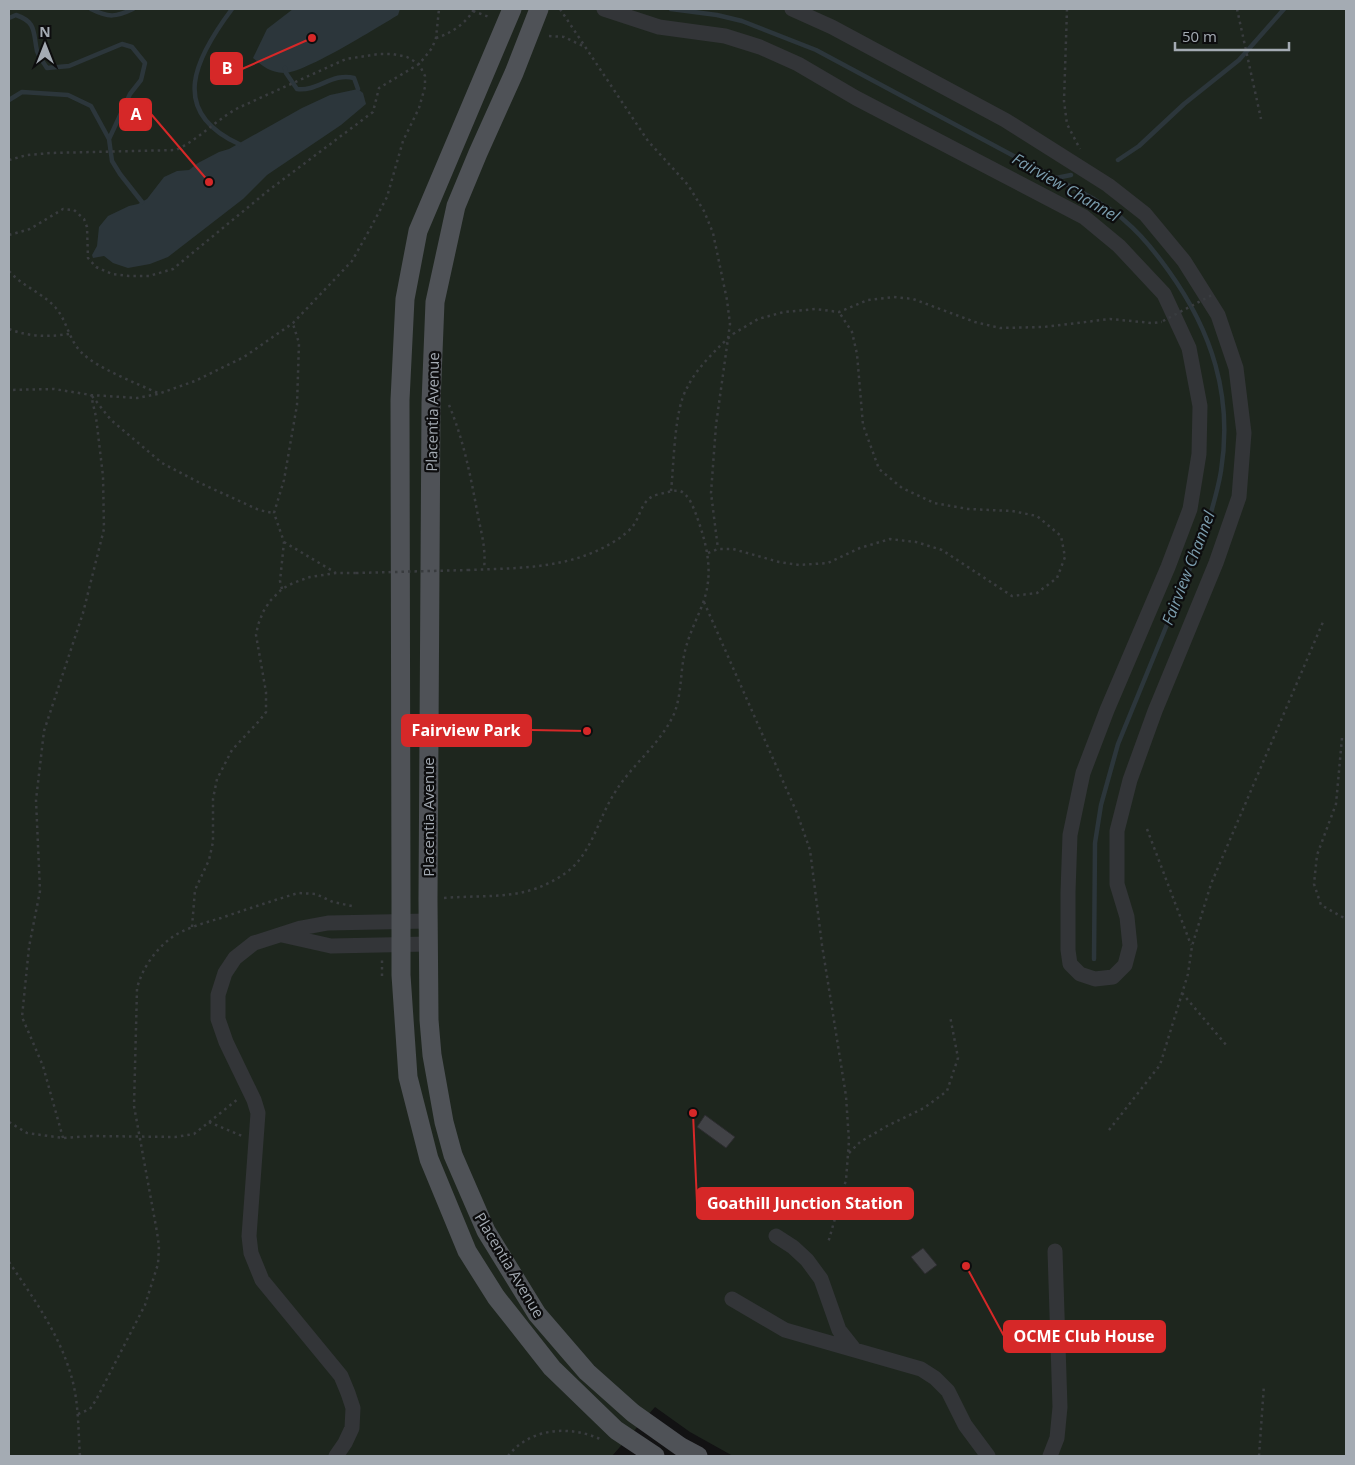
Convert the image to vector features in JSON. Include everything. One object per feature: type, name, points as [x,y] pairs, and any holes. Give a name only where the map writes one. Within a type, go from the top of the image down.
[{"type":"main road","name":"Placentia Avenue","points":[[512,9],[418,231],[405,299],[400,400],[401,944],[404,1030],[408,1077],[429,1159],[467,1251],[496,1297],[552,1368],[616,1430],[655,1456]]},
{"type":"main road","name":"Placentia Avenue","points":[[539,9],[518,64],[456,206],[436,302],[431,403],[428,921],[429,1020],[432,1055],[442,1114],[453,1155],[486,1231],[537,1314],[587,1372],[633,1413],[681,1447],[698,1456]]},
{"type":"lane","points":[[604,9],[659,27],[725,36],[760,47],[798,64],[856,98],[1084,217],[1119,246],[1164,294],[1189,348],[1200,406],[1200,454],[1190,509],[1083,773],[1070,835],[1068,892],[1068,950],[1070,964],[1080,974],[1095,979],[1113,977],[1125,966],[1130,946],[1127,917],[1117,884],[1117,831],[1130,780],[1155,711],[1216,563],[1239,497],[1244,434],[1236,368],[1218,315],[1184,261],[1145,214],[1108,185],[1005,120],[832,27],[792,9]]},
{"type":"lane","points":[[336,1456],[352,1428],[353,1408],[341,1376],[262,1280],[251,1253],[249,1236],[258,1113],[223,1034],[218,1019],[218,995],[225,973],[235,958],[254,943],[328,923],[428,921]]},
{"type":"lane","points":[[281,935],[331,946],[428,944]]},
{"type":"lane","points":[[776,1236],[794,1248],[807,1260],[821,1279],[839,1330],[854,1349]]},
{"type":"lane","points":[[1050,1456],[1057,1438],[1060,1407],[1055,1252]]},
{"type":"lane","points":[[732,1299],[785,1330],[921,1369],[935,1378],[948,1391],[964,1425],[988,1456]]},
{"type":"path","points":[[9,235],[30,229],[63,209],[74,210],[84,219],[87,227],[88,258],[96,267],[112,274],[129,276],[149,276],[173,269],[269,190],[373,112],[379,88],[419,64],[432,48],[436,38],[439,9]]},
{"type":"path","points":[[560,9],[648,141],[688,185],[704,211],[713,233],[730,324],[716,425],[711,493],[718,549]]},
{"type":"path","points":[[1067,9],[1064,101],[1067,124],[1080,149],[1086,154]]},
{"type":"path","points":[[1236,9],[1261,119]]},
{"type":"path","points":[[436,38],[445,35],[464,22],[474,10],[489,17]]},
{"type":"path","points":[[550,36],[564,37],[584,46]]},
{"type":"path","points":[[9,160],[27,154],[118,150],[176,150],[190,144],[217,121],[238,108],[285,85],[346,60],[379,54],[393,54],[407,57],[419,64],[425,76],[425,86],[419,108],[403,141],[387,197],[352,262],[293,324],[244,357],[195,381],[158,394],[137,398],[92,395],[54,389],[9,390]]},
{"type":"path","points":[[9,271],[14,278],[36,291],[59,311],[69,334],[82,353],[101,366],[158,394]]},
{"type":"path","points":[[672,491],[677,429],[686,388],[708,358],[733,334],[758,319],[784,312],[815,309],[839,312],[868,300],[894,297],[912,299],[975,322],[1000,328],[1044,328],[1110,319],[1152,323],[1163,321],[1212,295],[1215,288]]},
{"type":"path","points":[[708,553],[718,549],[733,549],[799,566],[828,563],[860,548],[890,539],[916,542],[942,550],[1012,596],[1037,593],[1057,578],[1065,557],[1060,536],[1038,516],[1012,511],[968,508],[934,503],[902,488],[879,469],[863,425],[857,354],[852,332],[839,312]]},
{"type":"path","points":[[282,589],[280,581],[284,542],[274,513],[284,480],[297,405],[299,343],[293,324]]},
{"type":"path","points":[[9,329],[26,334],[51,337],[69,334]]},
{"type":"path","points":[[92,395],[111,420],[162,463],[258,510],[274,513]]},
{"type":"path","points":[[63,1138],[43,1066],[22,1017],[29,947],[40,891],[36,800],[44,731],[83,614],[104,528],[103,476],[92,395]]},
{"type":"path","points":[[448,404],[457,426],[470,470],[486,554],[484,570]]},
{"type":"path","points":[[192,927],[195,890],[209,860],[213,842],[213,799],[217,779],[232,750],[266,712],[266,692],[256,635],[263,612],[270,601],[282,589],[310,577],[336,573],[530,568],[581,558],[601,550],[623,536],[633,527],[641,510],[652,497],[672,491],[680,491],[688,498],[698,519],[708,553],[709,576],[704,602],[685,651],[679,693],[674,712],[666,729],[626,775],[613,795],[592,841],[569,870],[538,888],[520,894],[445,898]]},
{"type":"path","points":[[284,542],[336,573]]},
{"type":"path","points":[[704,602],[797,813],[810,850],[822,944],[846,1096],[849,1153],[846,1180],[828,1243]]},
{"type":"path","points":[[1109,1130],[1160,1065],[1188,974],[1192,946],[1211,884],[1323,622]]},
{"type":"path","points":[[1342,738],[1336,804],[1317,855],[1314,884],[1321,904],[1346,919]]},
{"type":"path","points":[[1148,829],[1192,946]]},
{"type":"path","points":[[78,1414],[90,1408],[96,1400],[145,1305],[158,1264],[159,1246],[157,1232],[134,1106],[137,989],[139,979],[158,951],[171,938],[192,927],[298,893],[316,894],[333,902],[354,907]]},
{"type":"path","points":[[1182,993],[1227,1046]]},
{"type":"path","points":[[849,1153],[860,1142],[924,1108],[947,1091],[958,1058],[950,1016]]},
{"type":"path","points":[[9,1122],[27,1133],[63,1138],[92,1136],[175,1137],[194,1134],[249,1091]]},
{"type":"path","points":[[209,1122],[256,1143]]},
{"type":"path","points":[[9,1262],[43,1315],[63,1353],[71,1374],[78,1414],[80,1456]]},
{"type":"path","points":[[1259,1456],[1264,1385]]},
{"type":"path","points":[[508,1456],[527,1439],[549,1431],[570,1430],[589,1434],[603,1440],[616,1430]]},
{"type":"shaded area","points":[[9,9],[1346,9],[1346,1456],[733,1456],[690,1432],[655,1407],[612,1456],[9,1456]]},
{"type":"shaded area","points":[[293,9],[400,9],[398,15],[307,66],[284,73],[274,72],[253,58],[267,29]]},
{"type":"shaded area","points":[[358,89],[363,93],[366,104],[341,125],[267,175],[243,199],[168,257],[150,264],[128,268],[113,263],[104,256],[93,258],[92,255],[97,246],[99,227],[108,216],[147,199],[164,177],[177,171],[189,170],[198,163],[229,149],[302,108],[330,95]]},
{"type":"building","points":[[705,1115],[735,1137],[726,1148],[697,1127]]},
{"type":"building","points":[[923,1248],[937,1265],[925,1274],[911,1257]]},
{"type":"waterway","points":[[91,9],[108,15],[122,14],[133,9]]},
{"type":"waterway","points":[[232,9],[208,46],[199,64],[195,82],[196,99],[202,116],[217,131],[239,144]]},
{"type":"waterway","name":"Fairview Channel","points":[[671,9],[717,15],[742,21],[816,50],[1094,199],[1121,218],[1153,250],[1168,270],[1197,317],[1216,365],[1221,391],[1224,443],[1220,478],[1207,527],[1118,744],[1101,805],[1095,843],[1094,959]]},
{"type":"waterway","points":[[1118,160],[1139,146],[1184,104],[1239,60],[1284,9]]},
{"type":"waterway","points":[[9,18],[16,15],[28,21],[33,29],[37,51],[47,68],[69,66],[122,44],[132,47],[145,63],[141,80],[130,94],[109,139]]},
{"type":"waterway","points":[[285,68],[286,73],[297,89],[311,88],[346,77],[354,78],[358,89]]},
{"type":"waterway","points":[[9,100],[22,92],[68,95],[91,106],[109,139],[112,161],[142,202]]},
{"type":"waterway","points":[[1056,178],[1071,175]]},
{"type":"place","name":"B","points":[[312,38]]},
{"type":"place","name":"A","points":[[209,182]]},
{"type":"place","name":"Fairview Park","points":[[587,731]]},
{"type":"place","name":"Goathill Junction Station","points":[[693,1113]]},
{"type":"place","name":"OCME Club House","points":[[966,1266]]}]
